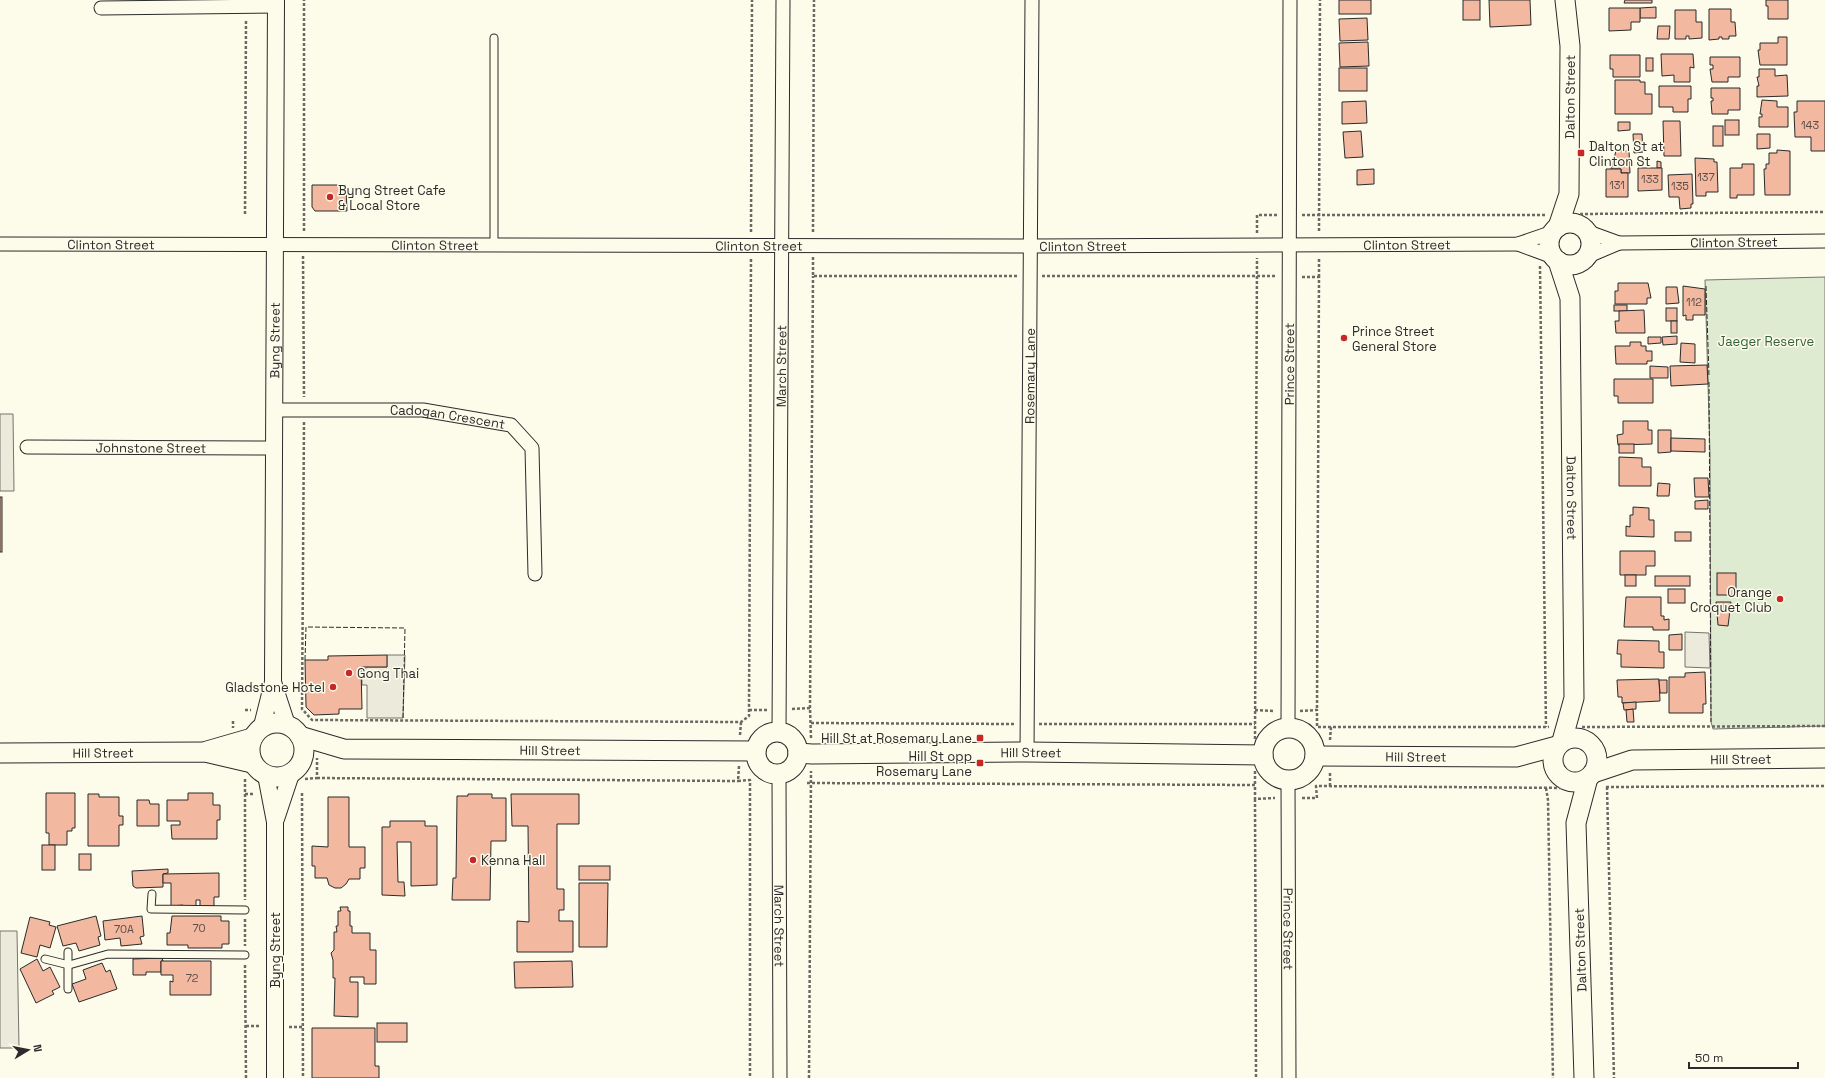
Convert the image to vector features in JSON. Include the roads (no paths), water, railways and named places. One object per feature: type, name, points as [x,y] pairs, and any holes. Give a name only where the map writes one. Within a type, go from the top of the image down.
[{"type":"main road","name":"Dalton Street","points":[[1565,0],[1570,46],[1569,194],[1565,226]]},
{"type":"main road","points":[[1565,226],[1591,243],[1585,259],[1570,265],[1550,256],[1549,244],[1565,226]]},
{"type":"main road","name":"Dalton Street","points":[[1550,256],[1570,298]]},
{"type":"main road","name":"Dalton Street","points":[[1584,1078],[1576,823],[1588,780],[1597,760],[1574,738],[1570,298],[1585,259]]},
{"type":"main road","points":[[274,723],[294,730],[304,744],[304,753],[296,768],[282,777],[274,778],[254,772],[250,755],[250,746],[257,732],[274,723]]},
{"type":"main road","points":[[1288,728],[1299,730],[1308,736],[1313,745],[1315,756],[1313,766],[1307,774],[1298,779],[1288,789],[1279,778],[1271,772],[1259,754],[1271,736],[1288,728]]},
{"type":"main road","name":"Hill Street","points":[[294,730],[344,749],[748,751]]},
{"type":"main road","name":"Hill Street","points":[[0,753],[205,752],[257,732]]},
{"type":"main road","points":[[778,732],[786,734],[805,754],[796,760],[792,767],[786,772],[772,774],[765,770],[756,758],[748,751],[770,733],[778,732]]},
{"type":"main road","name":"Dalton Street","points":[[1574,738],[1552,758],[1557,781],[1576,823]]},
{"type":"main road","name":"Hill Street","points":[[1315,756],[1516,758],[1574,738],[1632,760],[1825,758]]},
{"type":"main road","name":"Hill Street","points":[[296,768],[344,749]]},
{"type":"main road","name":"Hill Street","points":[[205,752],[254,772]]},
{"type":"main road","name":"Hill Street","points":[[805,754],[1027,752],[1259,754]]},
{"type":"main road","name":"Hill Street","points":[[1516,758],[1557,781],[1575,783],[1588,780],[1632,760]]},
{"type":"street","name":"March Street","points":[[778,732],[783,0]]},
{"type":"street","name":"Rosemary Lane","points":[[1027,752],[1032,0]]},
{"type":"street","name":"Prince Street","points":[[1288,728],[1290,0]]},
{"type":"street","points":[[101,8],[246,6],[276,3]]},
{"type":"street","name":"Byng Street","points":[[257,732],[273,682],[276,3]]},
{"type":"street","name":"Clinton Street","points":[[0,244],[1031,246],[1518,244],[1565,226],[1619,243],[1825,241]]},
{"type":"street","name":"Clinton Street","points":[[1585,259],[1619,243]]},
{"type":"street","name":"Clinton Street","points":[[1518,244],[1550,256]]},
{"type":"street","name":"Cadogan Crescent","points":[[274,410],[423,410],[511,425],[532,448],[535,574]]},
{"type":"street","name":"Johnstone Street","points":[[27,447],[274,448]]},
{"type":"street","name":"Byng Street","points":[[273,682],[294,730]]},
{"type":"street","name":"Byng Street","points":[[275,1078],[275,822],[296,768]]},
{"type":"street","name":"Byng Street","points":[[254,772],[275,822]]},
{"type":"street","name":"March Street","points":[[779,774],[780,1078]]},
{"type":"street","name":"Prince Street","points":[[1288,789],[1289,1078]]},
{"type":"lane","points":[[494,38],[494,245]]},
{"type":"lane","points":[[152,894],[151,909],[245,910]]},
{"type":"lane","points":[[68,952],[68,988]]},
{"type":"lane","points":[[45,959],[69,965],[108,954],[245,955]]},
{"type":"place","name":"Dalton St at Clinton St","points":[[1581,153]]},
{"type":"place","name":"Byng Street Cafe & Local Store","points":[[330,197]]},
{"type":"place","name":"Prince Street General Store","points":[[1344,338]]},
{"type":"place","name":"Orange Croquet Club","points":[[1780,599]]},
{"type":"place","name":"Gong Thai","points":[[349,673]]},
{"type":"place","name":"Gladstone Hotel","points":[[333,687]]},
{"type":"place","name":"Hill St at Rosemary Lane","points":[[980,738]]},
{"type":"place","name":"Hill St opp Rosemary Lane","points":[[980,763]]},
{"type":"place","name":"Kenna Hall","points":[[473,860]]},
{"type":"park label","name":"Jaeger Reserve","points":[[1766,341]]}]
